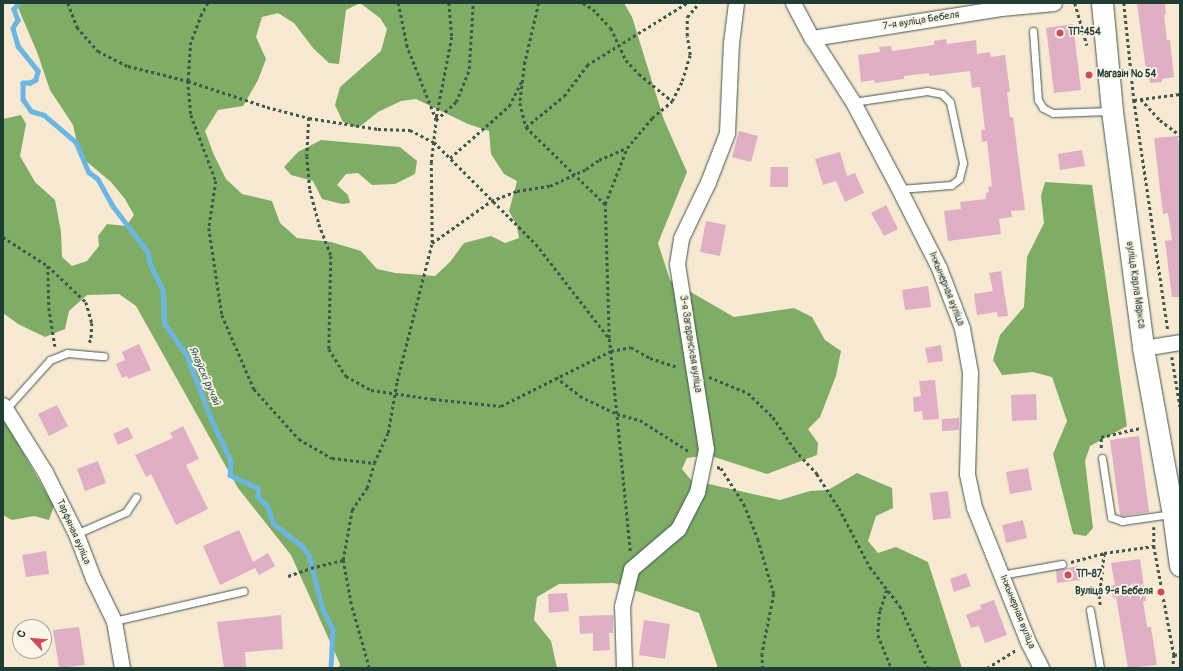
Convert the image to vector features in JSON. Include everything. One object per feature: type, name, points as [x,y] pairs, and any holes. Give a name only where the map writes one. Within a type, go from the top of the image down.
[{"type":"main road","name":"вуліца Карла Маркса","points":[[1102,3],[1112,111],[1163,516],[1179,555]]},
{"type":"street","name":"3-я Загаранская вуліца","points":[[632,569],[678,529],[697,492],[706,449],[677,264],[681,238],[708,182],[727,133],[731,43],[736,3]]},
{"type":"street","name":"Інжынерная вуліца","points":[[793,3],[812,38],[853,102],[899,189],[939,268],[962,328],[970,372],[967,474],[974,507],[1028,642],[1041,668]]},
{"type":"street","name":"7-я вуліца Бебеля","points":[[812,38],[1001,8],[1054,3]]},
{"type":"street","points":[[1143,348],[1175,342]]},
{"type":"street","name":"Тарфяная вуліца","points":[[5,407],[45,472],[76,534],[93,578],[114,621],[122,668]]},
{"type":"street","points":[[624,668],[622,606],[632,569]]},
{"type":"lane","points":[[1032,32],[1038,100],[1043,108],[1053,113],[1112,111]]},
{"type":"lane","points":[[853,102],[927,91],[942,94],[950,102],[963,163],[959,179],[952,185],[899,189]]},
{"type":"lane","points":[[5,407],[50,360],[67,352],[104,356]]},
{"type":"lane","points":[[1102,458],[1111,517],[1122,521],[1163,516]]},
{"type":"lane","points":[[76,534],[126,512],[136,496]]},
{"type":"lane","points":[[1001,575],[1062,564]]},
{"type":"lane","points":[[114,621],[244,591]]},
{"type":"lane","points":[[1090,610],[1100,668]]},
{"type":"path","points":[[68,3],[77,27],[98,51],[128,66],[188,81],[267,107],[310,118],[378,129],[410,130],[434,142],[536,244],[609,338]]},
{"type":"path","points":[[208,3],[191,42],[188,81],[191,114],[216,182],[209,228],[222,315],[254,389],[299,439],[332,458],[374,463]]},
{"type":"path","points":[[398,3],[407,47],[436,120]]},
{"type":"path","points":[[370,668],[351,604],[343,560],[352,510],[367,488],[374,463],[388,432],[395,393],[432,243],[431,163],[436,120],[452,38],[449,3]]},
{"type":"path","points":[[436,120],[456,102],[469,69],[473,3]]},
{"type":"path","points":[[539,3],[523,80],[520,103],[526,127],[576,174],[605,204]]},
{"type":"path","points":[[583,3],[593,9],[611,28],[626,60],[639,74],[672,101]]},
{"type":"path","points":[[526,127],[564,96],[588,65],[687,3]]},
{"type":"path","points":[[632,569],[609,338],[605,204],[627,148],[652,118],[672,101],[682,81],[690,55],[687,36],[687,17],[699,3]]},
{"type":"path","points":[[1124,3],[1134,100],[1175,342],[1180,406]]},
{"type":"path","points":[[450,158],[509,106],[523,80]]},
{"type":"path","points":[[1134,100],[1180,94]]},
{"type":"path","points":[[1141,99],[1160,120],[1180,135]]},
{"type":"path","points":[[310,118],[307,156],[310,190],[319,224],[332,256],[329,349],[346,376],[371,390],[433,399],[501,406],[556,377],[611,351],[631,347],[650,358],[672,366],[693,369],[748,394],[773,417],[795,450],[817,474],[839,508],[870,567],[900,606],[928,668]]},
{"type":"path","points":[[432,243],[492,201],[516,191],[550,186],[586,170],[599,160],[627,148]]},
{"type":"path","points":[[3,237],[48,266],[86,302],[92,323],[91,340],[81,353]]},
{"type":"path","points":[[48,266],[49,308],[57,357]]},
{"type":"path","points":[[556,377],[580,396],[617,414],[640,420],[683,446],[703,461],[720,468],[744,504],[758,539],[774,594],[762,654],[763,668]]},
{"type":"path","points":[[1102,458],[1101,437],[1142,427]]},
{"type":"path","points":[[1163,516],[1154,546],[1174,655],[1173,668]]},
{"type":"path","points":[[1062,564],[1104,553],[1154,546]]},
{"type":"path","points":[[1100,606],[1099,598],[1104,553]]},
{"type":"path","points":[[288,576],[311,568],[343,560]]},
{"type":"path","points":[[887,589],[880,611],[878,635],[891,668]]},
{"type":"path","points":[[987,668],[1028,642]]},
{"type":"path","points":[[1174,655],[1180,654]]},
{"type":"green space","points":[[16,3],[360,3],[624,3],[632,17],[664,120],[687,172],[658,243],[670,280],[734,317],[794,308],[812,317],[825,340],[841,351],[836,376],[820,417],[808,429],[818,443],[817,455],[767,474],[708,455],[687,458],[682,469],[691,480],[780,500],[810,491],[828,490],[857,473],[892,488],[893,508],[876,516],[868,541],[878,553],[896,547],[928,562],[962,668],[718,668],[699,613],[614,583],[559,584],[537,597],[534,620],[551,641],[557,668],[339,668],[340,664],[291,555],[238,488],[136,306],[119,294],[87,295],[69,311],[65,329],[45,337],[18,324],[3,313],[3,119],[21,115],[26,124],[20,156],[35,182],[55,200],[61,232],[62,257],[72,266],[87,261],[99,246],[98,236],[107,224],[126,226],[134,215],[125,199],[111,182],[80,156],[73,125],[50,90],[37,52]],"holes":[[[360,3],[380,18],[387,29],[381,51],[340,87],[335,105],[343,122],[358,128],[378,112],[401,101],[416,99],[468,124],[489,131],[491,154],[504,174],[517,181],[509,211],[517,226],[519,238],[505,243],[491,236],[464,243],[450,262],[435,276],[395,273],[377,269],[361,251],[331,242],[297,238],[280,223],[272,201],[242,194],[226,179],[214,155],[205,131],[218,110],[243,106],[258,80],[266,59],[256,37],[262,17],[278,13],[294,23],[313,48],[329,63],[339,64],[346,10]]]},
{"type":"green space","points":[[321,140],[400,147],[417,161],[415,174],[395,184],[372,185],[358,173],[346,174],[337,185],[348,195],[350,203],[342,204],[322,199],[313,181],[291,175],[284,167],[298,152]]},
{"type":"green space","points":[[1045,182],[1092,185],[1127,426],[1090,446],[1085,461],[1093,528],[1086,536],[1073,534],[1053,454],[1067,421],[1052,377],[1033,372],[1002,375],[993,360],[1000,335],[1024,307],[1027,257],[1044,223],[1041,196]]},
{"type":"green space","points":[[3,418],[54,506],[49,520],[34,516],[12,520],[3,515]]},
{"type":"building","points":[[1137,3],[1165,3],[1166,14],[1164,15],[1167,40],[1170,40],[1174,77],[1162,79],[1162,82],[1150,83],[1149,77],[1147,78]]},
{"type":"building","points":[[1073,24],[1081,90],[1054,93],[1046,28]]},
{"type":"building","points":[[946,39],[947,44],[976,40],[977,54],[990,52],[991,57],[1005,55],[1010,92],[1007,92],[1010,117],[1013,117],[1025,210],[1011,211],[1012,217],[999,219],[1001,234],[948,241],[944,211],[961,209],[960,202],[986,199],[986,193],[989,192],[988,187],[992,186],[987,141],[982,142],[981,130],[985,130],[980,87],[972,88],[970,71],[929,76],[929,73],[904,76],[904,79],[875,83],[874,80],[861,82],[858,55],[880,52],[879,47],[891,46],[892,51],[934,45],[934,41]]},
{"type":"building","points":[[739,131],[758,136],[751,162],[732,157]]},
{"type":"building","points":[[1178,136],[1180,157],[1180,297],[1172,297],[1165,241],[1172,240],[1168,213],[1163,214],[1154,138]]},
{"type":"building","points":[[1082,150],[1085,166],[1060,170],[1058,154]]},
{"type":"building","points":[[840,152],[847,176],[855,173],[864,193],[845,202],[836,181],[823,185],[815,159]]},
{"type":"building","points":[[771,167],[788,167],[788,187],[770,187]]},
{"type":"building","points":[[886,205],[898,229],[884,236],[871,213]]},
{"type":"building","points":[[706,221],[726,225],[720,256],[700,252]]},
{"type":"building","points":[[1001,271],[1008,316],[998,317],[997,312],[977,315],[974,294],[993,291],[989,273]]},
{"type":"building","points":[[928,286],[931,307],[905,310],[902,290]]},
{"type":"building","points":[[139,344],[151,370],[128,379],[127,376],[122,378],[116,364],[125,360],[122,352]]},
{"type":"building","points":[[941,345],[943,361],[928,363],[925,348]]},
{"type":"building","points":[[935,380],[939,419],[923,420],[922,411],[914,412],[913,397],[921,396],[919,381]]},
{"type":"building","points":[[1036,394],[1037,420],[1012,421],[1011,395]]},
{"type":"building","points":[[57,405],[68,426],[49,436],[38,414]]},
{"type":"building","points":[[959,418],[959,430],[942,431],[942,419]]},
{"type":"building","points":[[183,426],[199,459],[186,465],[208,509],[176,525],[151,474],[146,477],[135,455],[173,438],[170,433]]},
{"type":"building","points":[[128,427],[133,438],[118,445],[113,434]]},
{"type":"building","points":[[1139,436],[1149,512],[1123,516],[1120,515],[1110,440]]},
{"type":"building","points":[[98,461],[106,483],[85,491],[77,469]]},
{"type":"building","points":[[1028,468],[1032,490],[1010,494],[1006,472]]},
{"type":"building","points":[[948,491],[951,518],[933,520],[930,493]]},
{"type":"building","points":[[1023,520],[1027,538],[1006,543],[1002,525]]},
{"type":"building","points":[[239,530],[253,562],[268,553],[275,566],[259,575],[255,568],[220,585],[203,546]]},
{"type":"building","points":[[46,551],[49,574],[26,577],[22,555]]},
{"type":"building","points":[[1140,559],[1146,601],[1143,601],[1147,627],[1151,627],[1157,665],[1128,668],[1116,597],[1113,598],[1111,586],[1115,585],[1111,563]]},
{"type":"building","name":"ТП-87","points":[[1078,566],[1080,580],[1057,583],[1056,570]]},
{"type":"building","points":[[966,573],[971,586],[954,592],[950,579]]},
{"type":"building","points":[[567,593],[569,611],[549,613],[548,594]]},
{"type":"building","points":[[994,600],[1007,635],[985,643],[979,626],[971,628],[966,615],[981,609],[980,605]]},
{"type":"building","points":[[281,615],[283,649],[245,652],[246,668],[224,668],[217,622]]},
{"type":"building","points":[[613,615],[613,633],[609,633],[610,650],[593,651],[593,633],[580,634],[579,616]]},
{"type":"building","points":[[644,620],[670,624],[665,659],[639,655]]},
{"type":"building","points":[[79,627],[85,665],[59,668],[53,630]]},
{"type":"waterway","name":"Янаўскі ручай","points":[[19,3],[14,9],[18,20],[13,28],[18,46],[38,71],[36,80],[30,83],[23,83],[23,99],[31,111],[44,115],[76,142],[89,172],[98,179],[113,206],[148,252],[150,263],[163,290],[165,324],[187,356],[211,418],[231,461],[230,475],[258,488],[258,497],[267,505],[274,524],[302,546],[309,555],[323,610],[333,630],[331,668]]},
{"type":"place","name":"ТП-454","points":[[1060,33]]},
{"type":"place","name":"Магазін № 54","points":[[1089,75]]},
{"type":"place","name":"ТП-87","points":[[1068,575]]},
{"type":"place","name":"Вуліца 9-я Бебеля","points":[[1161,592]]}]
